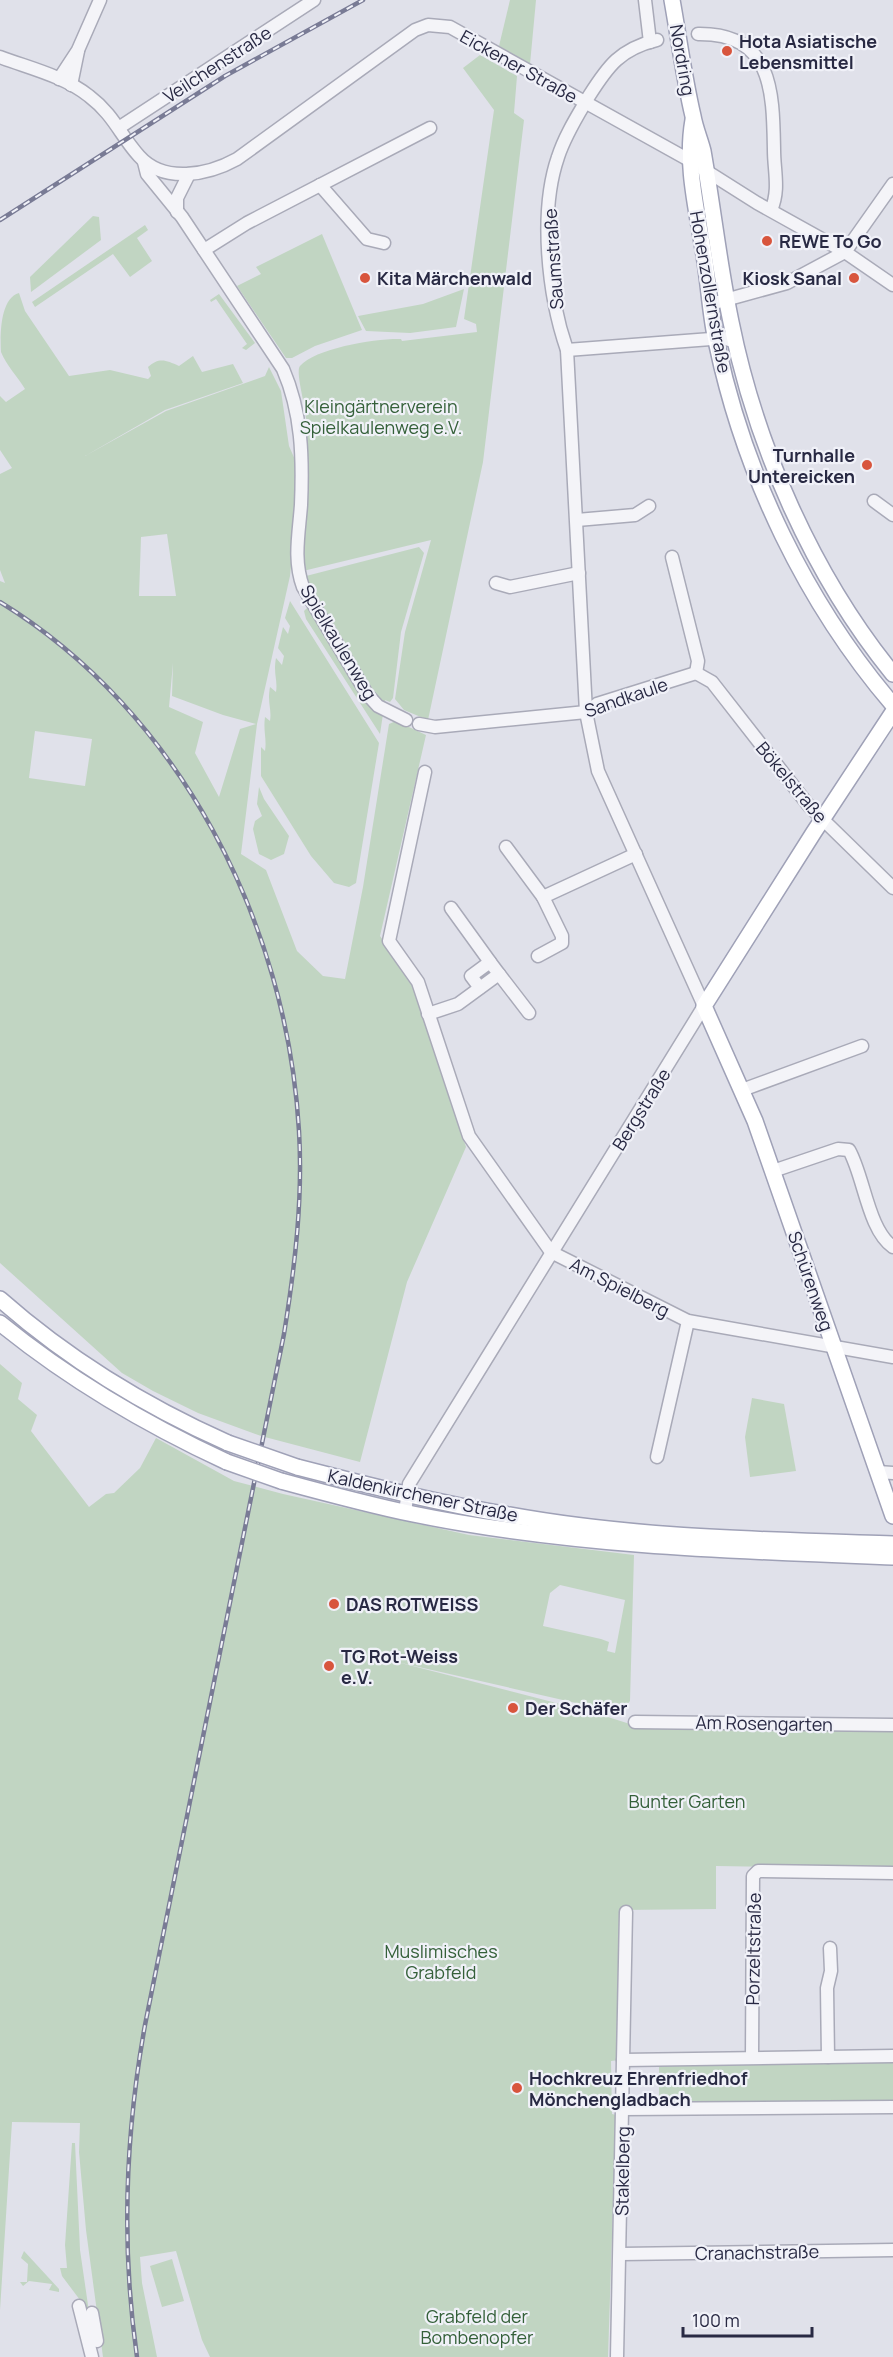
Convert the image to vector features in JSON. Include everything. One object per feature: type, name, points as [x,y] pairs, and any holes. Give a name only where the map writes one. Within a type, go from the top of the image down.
[{"type":"main road","name":"Nordring","points":[[672,0],[693,120],[689,160]]},
{"type":"main road","name":"Nordring","points":[[693,120],[698,129],[706,172]]},
{"type":"main road","name":"Hohenzollernstraße","points":[[689,160],[716,339],[747,448],[761,487],[793,556],[824,612],[860,665],[893,705]]},
{"type":"main road","name":"Hohenzollernstraße","points":[[706,172],[735,342],[754,405],[783,486],[803,534],[845,607],[873,650],[893,674]]},
{"type":"main road","name":"Bergstraße","points":[[704,1006],[822,819],[893,712]]},
{"type":"main road","name":"Schürenweg","points":[[704,1006],[742,1090],[773,1171],[833,1346],[885,1473],[893,1516]]},
{"type":"main road","name":"Kaldenkirchener Straße","points":[[0,1299],[80,1363],[147,1405],[228,1443],[297,1467],[407,1495],[510,1516],[622,1529],[761,1539],[893,1544]]},
{"type":"main road","name":"Kaldenkirchener Straße","points":[[0,1323],[45,1359],[117,1406],[227,1462],[281,1481],[405,1512],[510,1530],[618,1542],[893,1557]]},
{"type":"street","points":[[59,79],[78,50],[100,0]]},
{"type":"street","name":"Veilchenstraße","points":[[120,127],[314,0]]},
{"type":"street","name":"Saumstraße","points":[[586,712],[567,350],[559,327],[554,296],[548,235],[548,204],[558,155],[585,103],[616,58],[653,41],[645,0]]},
{"type":"street","name":"Eickener Straße","points":[[144,162],[178,174],[219,169],[237,159],[390,47],[428,25],[450,27],[689,160],[845,252],[893,285]]},
{"type":"street","points":[[698,34],[717,33],[735,38],[747,45],[758,58],[767,75],[773,99],[777,190],[771,210]]},
{"type":"street","points":[[71,85],[78,50]]},
{"type":"street","name":"Spielkaulenweg","points":[[0,57],[71,85],[88,95],[120,127],[144,162],[147,174],[204,250],[283,369],[294,394],[300,428],[301,504],[297,569],[303,587],[367,694],[378,706],[406,720]]},
{"type":"street","points":[[204,250],[247,223],[430,128]]},
{"type":"street","points":[[177,212],[177,198],[189,174]]},
{"type":"street","points":[[712,308],[720,302],[787,283],[845,252],[893,184]]},
{"type":"street","points":[[320,185],[367,239],[384,243]]},
{"type":"street","points":[[567,350],[716,339],[729,339],[735,342]]},
{"type":"street","points":[[874,501],[893,515]]},
{"type":"street","points":[[577,520],[635,514],[649,506]]},
{"type":"street","points":[[672,557],[698,661],[696,673]]},
{"type":"street","points":[[496,583],[510,587],[579,573]]},
{"type":"street","name":"Sandkaule","points":[[419,723],[435,727],[586,712],[597,704],[696,673]]},
{"type":"street","name":"Bökelstraße","points":[[696,673],[712,682],[822,819],[893,888]]},
{"type":"street","name":"Schürenweg","points":[[586,712],[598,771],[704,1006]]},
{"type":"street","points":[[424,772],[389,941],[418,982],[469,1136],[551,1252]]},
{"type":"street","points":[[506,848],[543,897],[562,936],[562,943],[538,956]]},
{"type":"street","points":[[543,897],[636,854]]},
{"type":"street","points":[[451,908],[529,1013]]},
{"type":"street","points":[[480,988],[471,976],[490,962]]},
{"type":"street","points":[[428,1014],[458,1004],[499,974]]},
{"type":"street","name":"Bergstraße","points":[[405,1512],[409,1484],[704,1006]]},
{"type":"street","points":[[742,1090],[862,1046]]},
{"type":"street","points":[[773,1171],[838,1149],[849,1150],[874,1219],[888,1244],[893,1247]]},
{"type":"street","name":"Am Spielberg","points":[[551,1252],[688,1321],[893,1357]]},
{"type":"street","name":"Am Spielberg","points":[[657,1457],[688,1321]]},
{"type":"street","name":"Am Rosengarten","points":[[635,1722],[893,1725]]},
{"type":"street","name":"Porzeltstraße","points":[[752,2057],[753,1875],[758,1871],[893,1873]]},
{"type":"street","name":"Stakelberg","points":[[617,2357],[621,2254],[626,1912]]},
{"type":"street","points":[[828,2057],[827,1988],[831,1971],[830,1948]]},
{"type":"street","points":[[623,2060],[893,2056]]},
{"type":"street","points":[[623,2109],[893,2107]]},
{"type":"street","name":"Cranachstraße","points":[[621,2254],[893,2250]]},
{"type":"street","points":[[79,2306],[92,2357]]},
{"type":"street","points":[[92,2313],[100,2357]]},
{"type":"green space","points":[[510,0],[536,0],[530,64],[499,46]]},
{"type":"green space","points":[[480,55],[517,76],[514,113],[524,120],[483,462],[428,720],[404,710],[395,699],[405,632],[431,540],[303,571],[306,414],[299,370],[300,366],[319,354],[348,345],[378,340],[401,339],[402,341],[477,332],[476,324],[464,319],[494,110],[463,68]]},
{"type":"green space","points":[[93,216],[99,217],[101,240],[31,292],[30,277]]},
{"type":"green space","points":[[145,225],[148,230],[137,238],[152,261],[130,277],[113,254],[35,307],[32,302]]},
{"type":"green space","name":"Kleingärtnerverein Spielkaulenweg e.V.","points":[[322,234],[362,330],[315,346],[292,358],[286,358],[237,286],[261,274],[256,267]]},
{"type":"green space","points":[[464,289],[456,327],[410,333],[366,331],[358,316],[423,304]]},
{"type":"green space","points":[[19,293],[25,311],[69,376],[110,370],[148,379],[151,376],[148,367],[156,362],[166,361],[179,366],[193,356],[202,372],[233,364],[243,383],[165,410],[85,456],[166,411],[265,376],[269,367],[281,391],[289,446],[296,462],[296,519],[290,576],[257,724],[241,854],[266,870],[297,951],[323,976],[345,979],[363,887],[389,724],[396,721],[426,735],[380,936],[411,979],[466,1147],[407,1282],[360,1462],[261,1436],[198,1413],[153,1391],[122,1373],[0,1263],[0,581],[5,583],[0,570],[0,474],[12,468],[0,450],[0,396],[6,402],[25,389],[1,352],[2,318],[13,296]],"holes":[[[167,534],[176,596],[139,596],[141,537]],[[173,663],[172,696],[223,715],[256,724],[240,729],[219,797],[195,753],[203,722],[169,707]],[[35,731],[92,739],[85,786],[29,778]]]},
{"type":"green space","points":[[219,294],[255,343],[246,350],[242,348],[247,344],[216,299],[211,302],[210,300]]},
{"type":"green space","points":[[419,547],[424,553],[401,632],[393,698],[390,702],[385,700],[387,709],[380,704],[309,591],[306,576]]},
{"type":"green space","points":[[300,593],[383,714],[380,734],[306,619],[304,611],[308,607]]},
{"type":"green space","points":[[290,601],[379,743],[356,883],[349,887],[334,883],[311,856],[261,776],[261,747],[265,751],[265,717],[270,721],[270,687],[276,692],[276,658],[282,665],[284,656],[278,648],[283,627],[288,634],[290,626],[285,618]]},
{"type":"green space","points":[[259,787],[264,799],[289,836],[284,854],[271,860],[259,854],[253,829],[255,821],[262,816],[257,804]]},
{"type":"green space","points":[[0,1364],[22,1383],[18,1399],[37,1415],[31,1431],[89,1507],[106,1494],[114,1493],[140,1468],[156,1438],[234,1481],[283,1494],[469,1535],[634,1555],[630,1701],[620,1713],[397,1662],[595,1713],[646,1729],[893,1731],[893,1869],[716,1866],[716,1909],[621,1910],[619,2060],[611,2061],[612,2114],[616,2115],[608,2357],[210,2357],[202,2340],[176,2251],[140,2257],[142,2283],[157,2357],[103,2357],[86,2230],[79,2152],[80,2123],[12,2122],[0,2310]],"holes":[[[560,1585],[625,1600],[615,1653],[607,1651],[609,1642],[543,1626],[550,1593]]]},
{"type":"green space","points":[[752,1398],[784,1404],[796,1471],[750,1477],[745,1437]]},
{"type":"green space","points":[[893,2062],[893,2103],[659,2107],[659,2063]]},
{"type":"green space","points":[[72,2143],[75,2143],[80,2250],[89,2312],[62,2276],[60,2268],[67,2268],[65,2245]]},
{"type":"green space","points":[[24,2251],[59,2289],[59,2292],[49,2290],[52,2284],[29,2281],[23,2286],[20,2282],[27,2282],[28,2264],[21,2258]]},
{"type":"green space","points":[[172,2259],[184,2301],[162,2307],[150,2266]]},
{"type":"railway","points":[[0,220],[225,76],[363,0]]},
{"type":"railway","points":[[0,602],[64,648],[121,702],[171,763],[212,830],[247,901],[273,976],[290,1053],[299,1131],[300,1182],[297,1232],[284,1334],[138,2067],[129,2149],[127,2232],[137,2357]]},
{"type":"place","name":"Hota Asiatische Lebensmittel","points":[[727,51]]},
{"type":"place","name":"REWE To Go","points":[[767,241]]},
{"type":"place","name":"Kita Märchenwald","points":[[365,278]]},
{"type":"place","name":"Kiosk Sanal","points":[[854,278]]},
{"type":"place","name":"Turnhalle Untereicken","points":[[867,465]]},
{"type":"place","name":"DAS ROTWEISS","points":[[334,1604]]},
{"type":"place","name":"TG Rot-Weiss e.V.","points":[[329,1666]]},
{"type":"place","name":"Der Schäfer","points":[[513,1708]]},
{"type":"place","name":"Hochkreuz Ehrenfriedhof Mönchengladbach","points":[[517,2088]]},
{"type":"park label","name":"Bunter Garten","points":[[687,1801]]},
{"type":"park label","name":"Muslimisches Grabfeld","points":[[441,1961]]},
{"type":"park label","name":"Grabfeld der Bombenopfer","points":[[477,2326]]}]
